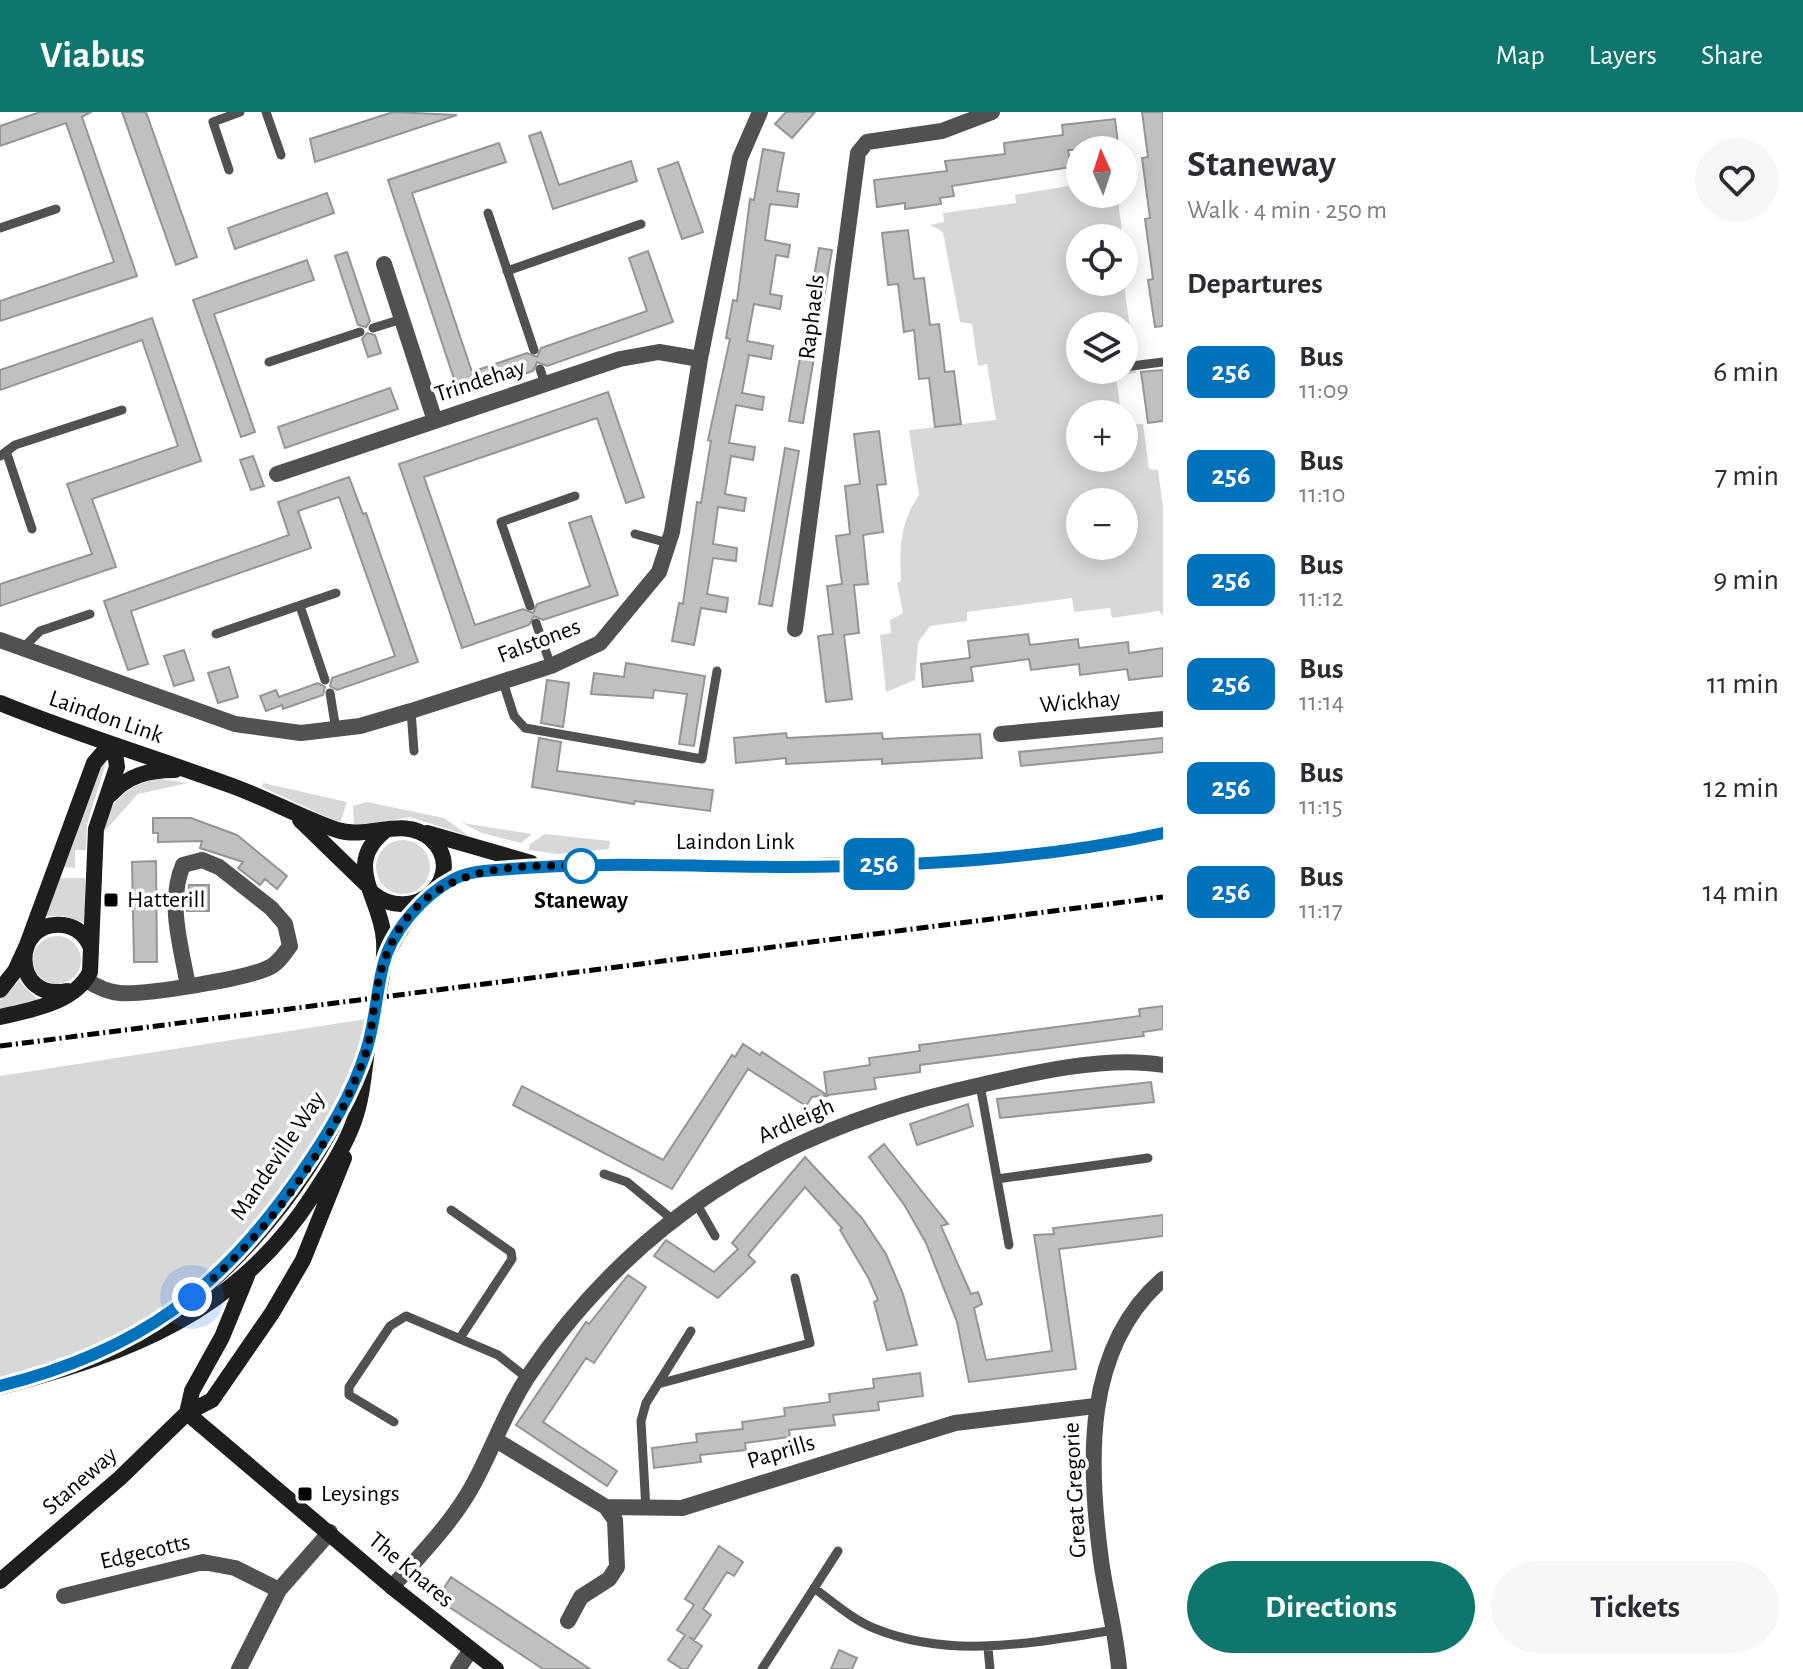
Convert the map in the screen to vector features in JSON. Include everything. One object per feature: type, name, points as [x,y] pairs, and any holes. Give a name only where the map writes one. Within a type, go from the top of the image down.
[{"type":"main road","name":"Laindon Link","points":[[0,703],[69,731],[192,772],[344,832],[386,830]]},
{"type":"main road","points":[[69,731],[89,750],[88,776]]},
{"type":"main road","points":[[0,990],[15,971],[27,945],[88,776],[101,752],[114,746],[117,767],[101,810],[94,855],[92,949],[81,984],[48,1005],[0,1017]]},
{"type":"main road","points":[[101,810],[126,779],[152,771],[192,772]]},
{"type":"main road","name":"Laindon Link","points":[[286,809],[337,852],[368,887]]},
{"type":"main road","name":"Laindon Link","points":[[416,829],[544,866]]},
{"type":"main road","points":[[416,829],[435,843],[443,863],[438,886],[430,896],[409,905],[398,905],[368,887],[366,856],[386,830],[416,829]]},
{"type":"main road","name":"Laindon Link","points":[[430,896],[463,875],[544,866],[794,867],[982,861],[1163,833]]},
{"type":"main road","name":"Mandeville Way","points":[[0,1387],[92,1359],[171,1328],[217,1300],[248,1273],[304,1209],[354,1122],[383,963],[381,921],[368,887]]},
{"type":"main road","name":"Mandeville Way","points":[[383,963],[402,928],[430,896]]},
{"type":"main road","points":[[81,984],[49,992],[33,984],[25,966],[27,945],[43,928],[60,925],[82,933],[92,949]]},
{"type":"main road","name":"Mandeville Way","points":[[92,1359],[144,1331],[192,1297],[245,1247],[276,1210],[341,1110],[367,1048]]},
{"type":"main road","name":"Staneway","points":[[0,1581],[120,1478],[187,1413],[212,1400],[272,1313],[303,1260],[331,1195],[354,1122]]},
{"type":"main road","name":"Staneway","points":[[187,1413],[192,1391],[222,1337],[276,1210]]},
{"type":"main road","name":"The Knares","points":[[187,1413],[392,1587],[496,1669]]},
{"type":"street","name":"Falstones","points":[[0,640],[235,724],[301,733],[336,730],[411,711],[551,666],[600,643],[659,572],[668,543],[740,158],[760,112]]},
{"type":"street","name":"Raphaels","points":[[795,629],[858,153],[867,142],[942,131],[992,112]]},
{"type":"street","points":[[384,264],[435,421]]},
{"type":"street","name":"Trindehay","points":[[277,474],[435,421],[543,376],[640,354],[659,352],[700,359]]},
{"type":"street","name":"Wickhay","points":[[1001,734],[1163,719]]},
{"type":"street","points":[[81,984],[123,993],[188,986],[268,968],[290,946],[285,924],[271,908],[219,867],[202,860],[183,865],[175,885],[177,920],[188,986]]},
{"type":"street","name":"Ardleigh","points":[[392,1587],[456,1512],[527,1378],[607,1279],[695,1201],[809,1137],[865,1117],[980,1085],[1112,1064],[1141,1061],[1163,1065]]},
{"type":"street","name":"Great Gregorie","points":[[1119,1669],[1116,1630],[1101,1564],[1095,1508],[1095,1406],[1115,1340],[1145,1294],[1163,1279]]},
{"type":"street","name":"Paprills","points":[[496,1440],[606,1507],[646,1510],[682,1508],[955,1423],[1095,1406]]},
{"type":"street","points":[[568,1621],[581,1597],[609,1579],[617,1567],[615,1520],[606,1507]]},
{"type":"street","points":[[239,1669],[279,1590],[330,1532]]},
{"type":"street","name":"Edgecotts","points":[[64,1596],[203,1562],[235,1568],[279,1590]]},
{"type":"street","points":[[458,1669],[470,1651]]},
{"type":"lane","points":[[229,170],[213,122],[240,112]]},
{"type":"lane","points":[[266,112],[281,155]]},
{"type":"lane","points":[[0,228],[56,209]]},
{"type":"lane","points":[[488,213],[534,350]]},
{"type":"lane","points":[[507,271],[641,224]]},
{"type":"lane","points":[[373,328],[402,319]]},
{"type":"lane","points":[[269,362],[360,332]]},
{"type":"lane","points":[[1138,365],[1163,362]]},
{"type":"lane","points":[[32,529],[4,455],[15,445],[122,410]]},
{"type":"lane","points":[[530,606],[501,522],[575,496]]},
{"type":"lane","points":[[635,534],[668,543]]},
{"type":"lane","points":[[216,634],[336,593]]},
{"type":"lane","points":[[300,606],[325,680]]},
{"type":"lane","points":[[22,649],[40,631],[90,614]]},
{"type":"lane","points":[[536,623],[551,666]]},
{"type":"lane","points":[[503,682],[514,716],[525,728],[702,759],[717,671]]},
{"type":"lane","points":[[330,693],[336,730]]},
{"type":"lane","points":[[411,711],[415,726],[414,751]]},
{"type":"lane","points":[[980,1085],[1009,1245]]},
{"type":"lane","points":[[997,1179],[1148,1158]]},
{"type":"lane","points":[[604,1174],[627,1182],[673,1220]]},
{"type":"lane","points":[[695,1201],[715,1236]]},
{"type":"lane","points":[[451,1210],[511,1252],[512,1259],[460,1338]]},
{"type":"lane","points":[[658,1384],[810,1343],[795,1278]]},
{"type":"lane","points":[[394,1422],[349,1395],[349,1387],[390,1326],[406,1316],[498,1355],[527,1378]]},
{"type":"lane","points":[[646,1510],[641,1421],[658,1384],[691,1331]]},
{"type":"lane","points":[[762,1669],[838,1551]]},
{"type":"lane","points":[[814,1588],[875,1629],[924,1642],[988,1648],[1116,1630]]},
{"type":"lane","points":[[988,1648],[990,1669]]},
{"type":"shaded area","points":[[1066,186],[1066,208],[1119,208],[1121,224],[1066,224],[1066,296],[1126,296],[1128,312],[1066,312],[1066,384],[1117,384],[1119,400],[1066,400],[1066,472],[1138,472],[1138,424],[1143,424],[1149,469],[1158,470],[1163,507],[1163,616],[1159,611],[1112,618],[1110,608],[1074,612],[1072,598],[967,612],[967,621],[930,626],[918,643],[915,680],[886,692],[880,635],[891,633],[890,620],[903,613],[897,583],[901,581],[902,536],[908,515],[919,495],[909,430],[996,420],[987,364],[978,366],[972,324],[960,322],[943,232],[930,225],[944,222],[943,213],[1016,203],[1015,195]]},
{"type":"shaded area","points":[[106,763],[87,824],[86,850],[75,850],[75,868],[64,867],[100,766]]},
{"type":"shaded area","points":[[161,779],[188,783],[138,794],[103,833],[110,812],[122,796],[140,784]]},
{"type":"shaded area","points":[[263,783],[347,802],[340,823],[262,787]]},
{"type":"shaded area","points":[[367,802],[444,818],[469,836],[410,817],[354,827],[353,806]]},
{"type":"shaded area","points":[[462,823],[532,834],[521,843],[482,833]]},
{"type":"shaded area","points":[[545,834],[610,841],[609,849],[558,854],[528,850],[530,844]]},
{"type":"shaded area","points":[[403,840],[422,848],[430,867],[422,886],[403,894],[384,886],[376,867],[384,848]]},
{"type":"shaded area","points":[[60,878],[85,878],[85,923],[64,916],[46,916]]},
{"type":"shaded area","points":[[57,936],[74,943],[81,960],[74,977],[57,984],[40,977],[33,960],[40,943]]},
{"type":"shaded area","points":[[19,981],[38,1000],[0,1009],[0,1000]]},
{"type":"shaded area","points":[[373,1018],[367,1048],[276,1210],[205,1286],[92,1359],[0,1387],[0,1076]]},
{"type":"building","points":[[40,112],[91,112],[82,117],[137,276],[0,321],[0,301],[114,262],[66,123],[0,146],[0,126]]},
{"type":"building","points":[[122,112],[146,112],[197,257],[176,265]]},
{"type":"building","points":[[393,112],[457,115],[315,162],[310,139]]},
{"type":"building","points":[[786,112],[815,112],[792,138],[775,124]]},
{"type":"building","points":[[1142,112],[1163,112],[1163,326],[1155,327],[1148,280],[1153,279],[1145,219],[1150,218],[1142,158],[1148,157]]},
{"type":"building","points":[[1115,119],[1117,136],[1066,136],[1066,168],[952,186],[954,196],[940,198],[941,204],[905,209],[905,203],[877,207],[874,180],[947,171],[945,161],[1005,154],[1004,143],[1063,135],[1062,125]]},
{"type":"building","points":[[541,132],[559,185],[631,161],[637,181],[553,209],[529,136]]},
{"type":"building","points":[[499,143],[506,162],[412,193],[472,372],[527,353],[537,357],[541,348],[647,311],[629,258],[648,251],[673,322],[547,366],[537,362],[533,371],[460,397],[388,180]]},
{"type":"building","points":[[763,149],[784,153],[777,191],[799,194],[797,207],[770,204],[765,240],[790,245],[788,257],[776,255],[770,294],[782,296],[780,309],[754,304],[747,341],[773,346],[771,359],[749,355],[742,393],[764,397],[762,410],[736,405],[729,443],[755,447],[753,460],[731,456],[725,494],[746,498],[744,511],[718,507],[713,544],[737,548],[736,561],[713,558],[707,594],[728,598],[726,612],[701,608],[694,645],[672,641],[679,603],[683,604],[697,502],[701,503],[711,441],[708,440],[730,339],[726,338],[733,300],[737,301],[750,199],[754,200]]},
{"type":"building","points":[[678,162],[703,232],[682,239],[658,169]]},
{"type":"building","points":[[327,193],[334,213],[235,249],[228,228]]},
{"type":"building","points":[[908,230],[914,279],[924,278],[930,325],[939,324],[945,372],[954,371],[961,424],[935,427],[929,378],[919,379],[914,330],[904,332],[898,284],[888,285],[882,233]]},
{"type":"building","points":[[819,248],[832,250],[803,423],[789,421]]},
{"type":"building","points":[[347,252],[370,321],[366,327],[358,325],[335,256]]},
{"type":"building","points":[[307,260],[314,280],[214,314],[255,432],[241,437],[193,300]]},
{"type":"building","points":[[152,318],[201,461],[92,499],[116,567],[0,606],[0,584],[92,554],[67,484],[178,446],[142,340],[0,390],[0,370]]},
{"type":"building","points":[[367,333],[375,335],[381,353],[368,357],[362,339]]},
{"type":"building","points":[[1163,370],[1163,421],[1148,423],[1141,372]]},
{"type":"building","points":[[390,388],[398,409],[285,448],[278,427]]},
{"type":"building","points":[[608,392],[644,497],[626,503],[597,418],[424,477],[475,625],[523,609],[533,613],[537,604],[590,586],[569,523],[591,516],[618,595],[543,620],[534,616],[529,625],[462,648],[399,464]]},
{"type":"building","points":[[879,431],[886,484],[877,485],[883,532],[863,535],[868,584],[854,585],[859,633],[844,635],[852,699],[826,702],[818,636],[833,634],[827,586],[842,584],[836,536],[850,534],[845,486],[860,484],[854,434]]},
{"type":"building","points":[[785,448],[799,451],[772,606],[759,604]]},
{"type":"building","points":[[253,456],[264,486],[251,490],[240,460]]},
{"type":"building","points":[[349,477],[363,514],[366,513],[418,662],[337,690],[330,686],[332,678],[395,656],[339,497],[298,511],[311,548],[131,611],[148,664],[128,670],[104,601],[289,535],[278,502]]},
{"type":"building","points":[[1028,634],[1030,645],[1078,639],[1079,648],[1128,642],[1129,653],[1163,648],[1163,676],[1129,680],[1127,669],[1080,675],[1079,664],[1031,670],[1029,659],[971,667],[973,681],[923,687],[921,664],[970,658],[968,641]]},
{"type":"building","points":[[184,650],[194,680],[174,686],[164,656]]},
{"type":"building","points":[[626,663],[705,676],[694,746],[679,744],[687,694],[654,690],[653,698],[591,694],[594,673],[624,677]]},
{"type":"building","points":[[229,667],[238,697],[218,703],[208,673]]},
{"type":"building","points":[[547,680],[569,683],[563,727],[541,723]]},
{"type":"building","points":[[318,683],[325,687],[323,695],[283,709],[282,705],[266,711],[260,696],[276,690],[279,697]]},
{"type":"building","points":[[786,733],[787,738],[882,733],[883,739],[980,734],[982,758],[882,764],[882,759],[786,764],[786,758],[736,763],[734,738]]},
{"type":"building","points":[[539,738],[561,742],[557,771],[713,790],[710,811],[635,801],[634,804],[532,787]]},
{"type":"building","points":[[1163,738],[1163,752],[1021,766],[1019,752]]},
{"type":"building","points":[[153,818],[191,818],[237,835],[287,876],[277,889],[265,879],[260,885],[238,868],[243,862],[200,848],[202,841],[158,842],[158,833],[153,833]]},
{"type":"building","points":[[156,861],[157,962],[134,962],[132,862]]},
{"type":"building","points":[[189,885],[209,885],[209,911],[187,911]]},
{"type":"building","points":[[1163,1006],[1163,1029],[1143,1032],[1144,1036],[920,1065],[920,1072],[874,1078],[876,1089],[812,1097],[806,1106],[748,1069],[672,1189],[513,1105],[522,1086],[663,1160],[732,1055],[735,1057],[743,1044],[760,1055],[762,1052],[827,1095],[824,1072],[870,1065],[869,1058],[920,1051],[919,1045],[1140,1016],[1139,1009]]},
{"type":"building","points":[[1151,1082],[1154,1102],[1000,1118],[997,1099]]},
{"type":"building","points":[[968,1104],[973,1126],[917,1145],[910,1124]]},
{"type":"building","points":[[884,1144],[948,1224],[941,1226],[971,1294],[978,1292],[982,1304],[974,1308],[986,1360],[1052,1351],[1034,1235],[1054,1234],[1053,1228],[1163,1215],[1163,1236],[1059,1249],[1076,1369],[969,1382],[957,1322],[926,1243],[905,1206],[869,1157]]},
{"type":"building","points":[[805,1157],[862,1218],[886,1254],[903,1294],[917,1345],[887,1350],[874,1302],[878,1300],[869,1279],[840,1230],[842,1228],[805,1187],[748,1255],[755,1262],[718,1298],[654,1256],[666,1240],[714,1272],[738,1249],[732,1243]]},
{"type":"building","points":[[628,1275],[646,1287],[594,1363],[586,1358],[543,1422],[617,1471],[607,1486],[516,1425],[586,1322],[589,1324]]},
{"type":"building","points":[[920,1373],[923,1396],[878,1402],[879,1410],[833,1415],[835,1425],[789,1430],[790,1437],[745,1443],[746,1450],[700,1455],[701,1462],[654,1468],[652,1448],[697,1442],[696,1434],[743,1429],[742,1422],[785,1416],[784,1408],[830,1402],[829,1394],[874,1388],[873,1379]]},
{"type":"building","points":[[719,1546],[743,1562],[734,1576],[727,1572],[703,1609],[711,1615],[694,1640],[689,1637],[702,1646],[687,1669],[682,1669],[668,1660],[685,1635],[677,1630],[694,1605],[685,1599]]},
{"type":"building","points":[[451,1577],[590,1669],[543,1669],[437,1599]]},
{"type":"building","points":[[839,1650],[857,1658],[852,1669],[831,1669]]},
{"type":"railway","points":[[0,1046],[1163,897]]},
{"type":"bus line","name":"256","points":[[0,1386],[92,1359],[128,1340],[192,1297],[245,1247],[276,1210],[322,1143],[347,1099],[367,1048],[383,963],[392,943],[414,912],[452,880],[472,873],[544,866],[794,867],[982,861],[1163,833]]},
{"type":"place","name":"Staneway","points":[[581,866]]},
{"type":"place","name":"Hatterill","points":[[111,900]]},
{"type":"place","name":"Leysings","points":[[305,1494]]},
{"type":"route","points":[[192,1297],[245,1247],[276,1210],[322,1143],[347,1099],[367,1048],[383,963],[392,943],[414,912],[443,886],[463,875],[544,866],[581,866]]}]
